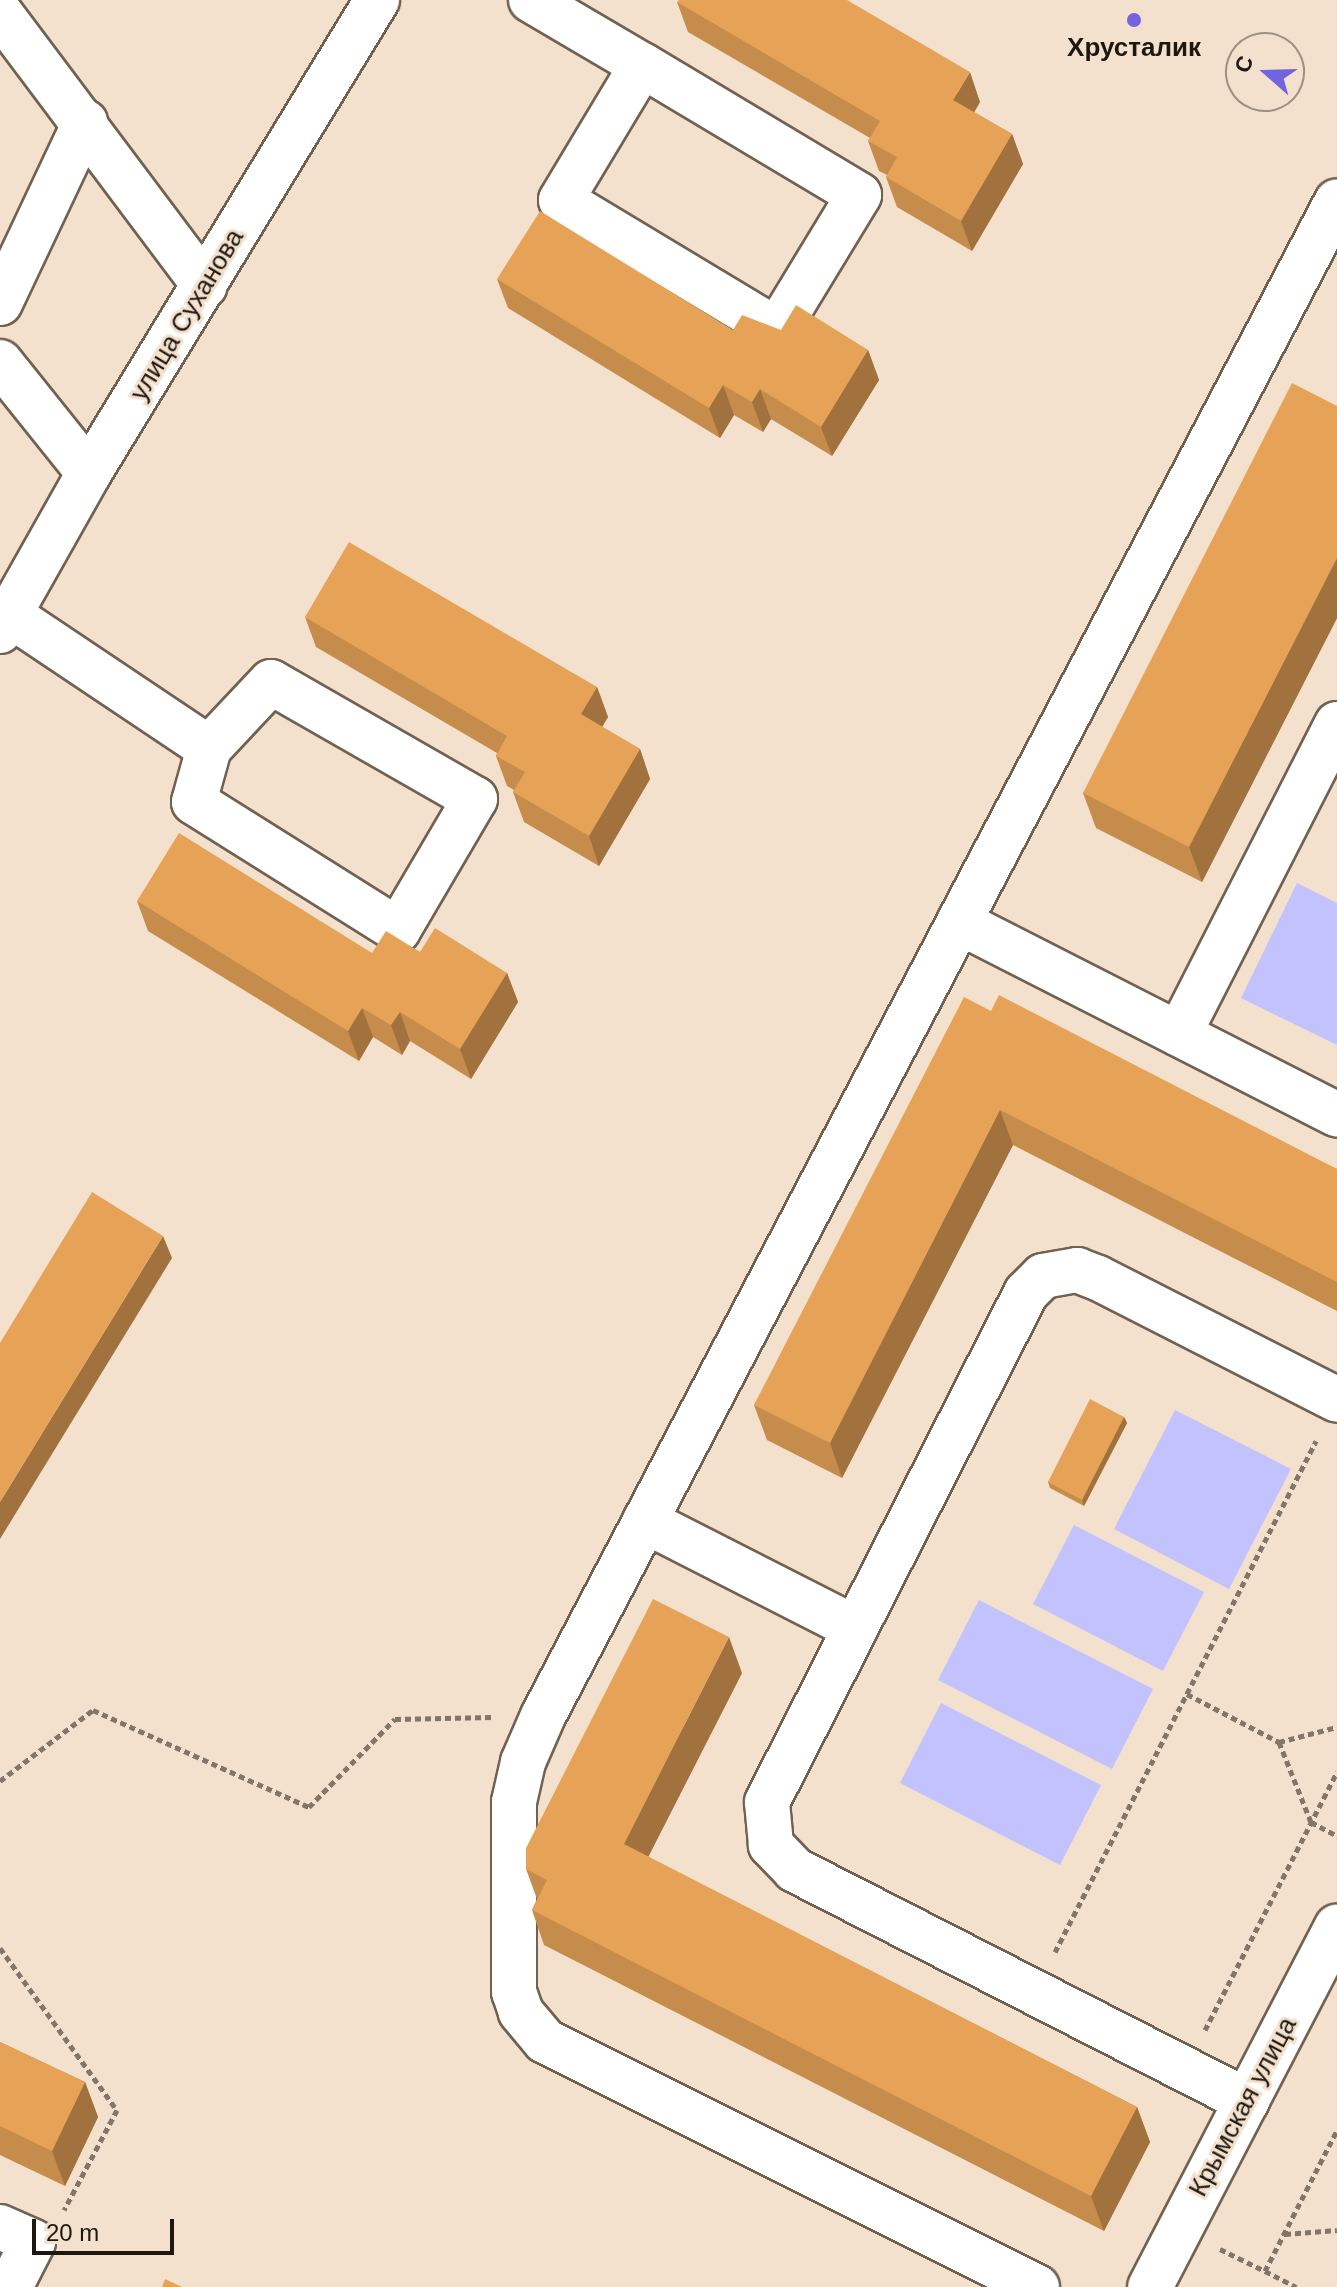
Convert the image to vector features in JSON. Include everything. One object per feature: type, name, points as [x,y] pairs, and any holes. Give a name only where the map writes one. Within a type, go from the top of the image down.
[{"type":"street","name":"улица Суханова","points":[[5,623],[89,473],[377,0]]},
{"type":"street","points":[[531,0],[642,65],[859,195],[777,330],[561,200],[642,65]]},
{"type":"street","points":[[0,13],[85,122],[205,286]]},
{"type":"street","points":[[0,303],[85,122]]},
{"type":"street","points":[[1037,2287],[558,2049],[532,2028],[514,1992],[514,1802],[523,1762],[543,1716],[959,922],[1324,255],[1337,201]]},
{"type":"street","points":[[0,362],[89,473]]},
{"type":"street","points":[[5,623],[209,748]]},
{"type":"street","points":[[271,682],[475,799],[398,930],[194,802],[209,748],[271,682]]},
{"type":"street","points":[[1179,1034],[1337,724]]},
{"type":"street","points":[[959,922],[1337,1115]]},
{"type":"street","points":[[1247,2101],[795,1870],[771,1845],[767,1802],[1026,1293],[1043,1276],[1077,1270],[1098,1278],[1330,1414]]},
{"type":"street","points":[[645,1521],[855,1628]]},
{"type":"street","name":"Крымская улица","points":[[1150,2287],[1337,1927]]},
{"type":"street","points":[[10,2287],[16,2234]]},
{"type":"path","points":[[1035,1993],[1330,1414]]},
{"type":"path","points":[[1187,1694],[1279,1742],[1311,1822],[1337,1836]]},
{"type":"path","points":[[0,1781],[93,1710],[309,1807],[395,1719],[543,1716]]},
{"type":"path","points":[[1279,1742],[1337,1727]]},
{"type":"path","points":[[1185,2070],[1337,1772]]},
{"type":"path","points":[[0,1948],[117,2110],[72,2202],[16,2234]]},
{"type":"path","points":[[1265,2271],[1337,2130]]},
{"type":"path","points":[[1180,2228],[1296,2287]]},
{"type":"path","points":[[1284,2234],[1337,2230]]},
{"type":"shaded area","points":[[1297,883],[1337,903],[1337,1045],[1241,998]]},
{"type":"shaded area","points":[[1175,1410],[1291,1469],[1229,1589],[1114,1529]]},
{"type":"shaded area","points":[[1074,1525],[1204,1592],[1163,1671],[1033,1604]]},
{"type":"shaded area","points":[[979,1600],[1153,1689],[1112,1769],[938,1680]]},
{"type":"shaded area","points":[[941,1703],[1101,1785],[1060,1865],[900,1783]]},
{"type":"building","points":[[847,0],[970,72],[953,100],[1012,134],[961,221],[886,177],[897,157],[868,141],[880,121],[677,2]]},
{"type":"building","points":[[540,211],[733,330],[742,315],[781,330],[796,305],[868,350],[821,427],[760,389],[752,402],[723,385],[709,408],[497,279]]},
{"type":"building","points":[[1292,383],[1337,406],[1337,558],[1189,847],[1083,793]]},
{"type":"building","points":[[349,542],[597,687],[581,714],[640,749],[589,836],[513,792],[525,772],[496,756],[507,736],[305,617]]},
{"type":"building","points":[[179,833],[372,953],[386,931],[420,952],[435,928],[507,973],[460,1049],[400,1012],[391,1025],[362,1008],[348,1031],[137,901]]},
{"type":"building","points":[[999,995],[1337,1169],[1337,1282],[1000,1110],[830,1443],[754,1405],[964,997],[991,1011]]},
{"type":"building","points":[[92,1192],[163,1236],[0,1502],[0,1343]]},
{"type":"building","points":[[1090,1399],[1124,1417],[1082,1500],[1048,1482]]},
{"type":"building","points":[[653,1599],[729,1637],[624,1844],[1137,2107],[1091,2196],[532,1910],[547,1880],[526,1869],[526,1848]]},
{"type":"building","points":[[0,2042],[85,2082],[52,2151],[0,2126]]},
{"type":"building","points":[[165,2279],[182,2287],[162,2287]]},
{"type":"place","name":"Хрусталик","points":[[1134,20]]}]
